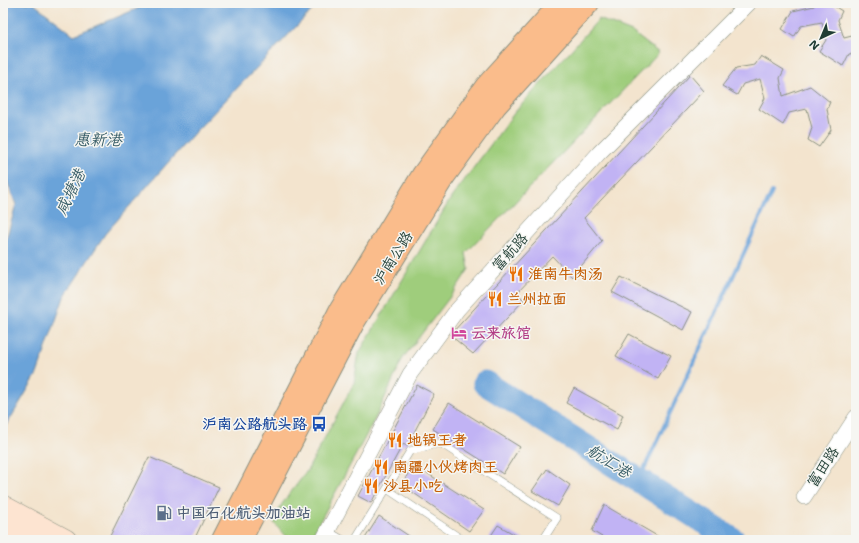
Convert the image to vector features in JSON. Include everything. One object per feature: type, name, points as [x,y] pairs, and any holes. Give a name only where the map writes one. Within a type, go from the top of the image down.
[{"type":"main road","name":"沪南公路","points":[[223,540],[340,311],[423,175],[486,87],[562,3]]},
{"type":"main road","name":"沪南公路","points":[[240,540],[353,323],[444,176],[495,106],[588,3]]},
{"type":"main road","points":[[3,506],[66,540]]},
{"type":"main road","points":[[3,525],[31,540]]},
{"type":"street","name":"富航路","points":[[326,536],[410,374],[457,310],[599,153],[749,3]]},
{"type":"street","name":"富田路","points":[[804,496],[856,417]]},
{"type":"lane","points":[[355,540],[410,451],[440,444],[557,518],[543,540]]},
{"type":"lane","points":[[387,489],[463,540]]},
{"type":"lane","points":[[326,536],[343,540]]},
{"type":"green space","points":[[599,19],[632,32],[659,53],[466,253],[469,269],[453,293],[403,358],[376,417],[312,536],[308,540],[288,537],[274,522],[282,504],[307,471],[354,383],[359,353],[451,198],[515,112]]},
{"type":"water","points":[[3,3],[33,3],[74,35],[151,3],[319,3],[195,132],[105,234],[64,297],[37,374],[3,431],[3,250],[16,205],[3,170]]},
{"type":"building","points":[[816,3],[829,3],[842,11],[838,20],[844,38],[856,35],[856,53],[849,54],[843,66],[819,51],[826,40],[822,22],[801,26],[794,37],[782,29],[793,11],[814,6]]},
{"type":"building","points":[[761,56],[784,70],[780,78],[783,96],[810,86],[830,102],[827,109],[831,130],[819,147],[808,140],[812,128],[807,109],[789,113],[783,125],[759,109],[765,98],[760,79],[743,84],[737,95],[722,86],[736,68],[755,65]]},
{"type":"building","points":[[690,75],[704,91],[584,218],[602,241],[572,277],[552,256],[517,293],[524,300],[473,354],[450,335]]},
{"type":"building","points":[[621,277],[692,312],[683,330],[612,292]]},
{"type":"building","points":[[629,334],[671,356],[658,379],[616,356]]},
{"type":"building","points":[[417,385],[434,394],[407,446],[403,444],[371,503],[358,496]]},
{"type":"building","points":[[574,388],[623,415],[617,430],[566,403]]},
{"type":"building","points":[[449,403],[520,447],[503,474],[433,429]]},
{"type":"building","name":"中国石化航头加油站","points":[[149,457],[219,487],[194,540],[108,540]]},
{"type":"building","points":[[413,464],[484,510],[469,531],[402,485]]},
{"type":"building","points":[[547,469],[570,485],[558,506],[532,491]]},
{"type":"building","points":[[604,505],[664,540],[607,540],[592,531]]},
{"type":"building","points":[[379,516],[415,540],[364,540]]},
{"type":"building","points":[[498,525],[524,540],[488,540]]},
{"type":"waterway","points":[[639,480],[772,192]]},
{"type":"waterway","name":"航汇港","points":[[485,383],[733,540]]},
{"type":"place","name":"淮南牛肉汤","points":[[516,274]]},
{"type":"place","name":"兰州拉面","points":[[495,299]]},
{"type":"place","name":"云来旅馆","points":[[459,333]]},
{"type":"place","name":"沪南公路航头路","points":[[319,424]]},
{"type":"place","name":"地锅王者","points":[[395,440]]},
{"type":"place","name":"南疆小伙烤肉王","points":[[381,467]]},
{"type":"place","name":"沙县小吃","points":[[371,486]]},
{"type":"place","name":"中国石化航头加油站","points":[[164,513]]},
{"type":"water label","name":"惠新港","points":[[98,139]]},
{"type":"water label","name":"咸塘港","points":[[70,192]]}]
